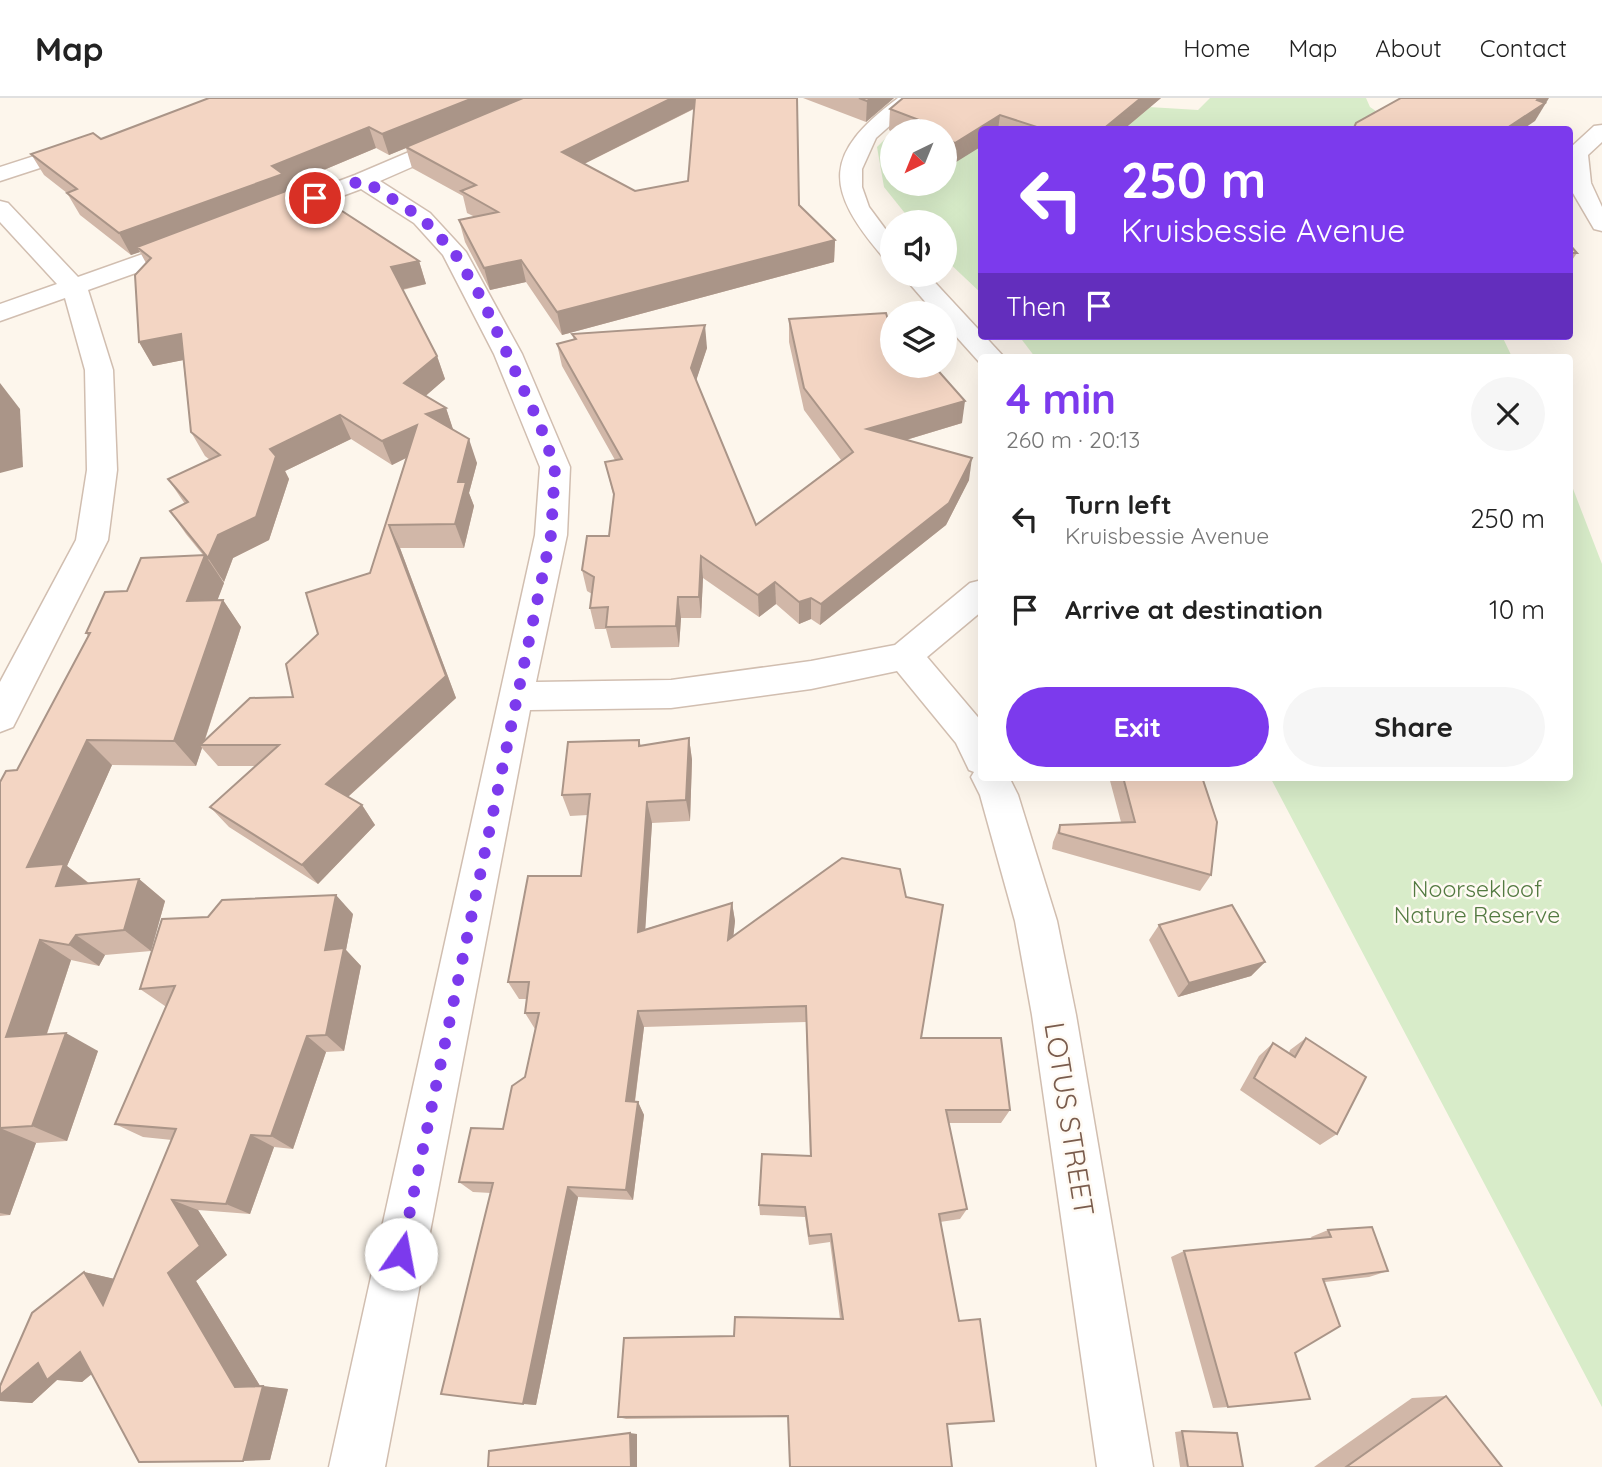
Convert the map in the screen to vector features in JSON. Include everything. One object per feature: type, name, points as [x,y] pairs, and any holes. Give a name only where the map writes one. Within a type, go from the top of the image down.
[{"type":"street","points":[[251,222],[363,180],[553,98]]},
{"type":"street","points":[[880,237],[860,213],[850,164],[858,145],[870,130],[911,98]]},
{"type":"street","points":[[1602,131],[1577,153],[1576,173],[1581,196],[1602,224]]},
{"type":"street","points":[[0,174],[103,139]]},
{"type":"street","points":[[357,1467],[515,696],[551,535],[555,467],[540,425],[508,354],[454,252],[422,218],[363,180]]},
{"type":"street","points":[[0,208],[75,288],[99,370],[102,470],[92,540],[0,717]]},
{"type":"street","points":[[0,313],[213,236]]},
{"type":"street","points":[[925,287],[987,354]]},
{"type":"street","points":[[515,696],[671,694],[811,675],[905,656],[978,595]]},
{"type":"street","points":[[905,656],[970,734],[978,751]]},
{"type":"street","name":"LOTUS STREET","points":[[992,781],[999,795],[1035,921],[1049,988],[1125,1467]]},
{"type":"green space","points":[[1210,98],[1366,98],[1370,107],[1398,126],[1089,126],[1116,105],[1198,110]]},
{"type":"green space","points":[[957,132],[978,139],[978,290],[957,270],[957,210],[902,210],[891,196],[957,196]]},
{"type":"green space","points":[[1022,340],[1504,340],[1511,354],[1033,354]]},
{"type":"green space","name":"Noorsekloof Nature Reserve","points":[[1573,489],[1602,564],[1602,1407],[1272,781],[1573,781]]},
{"type":"building","points":[[209,98],[473,98],[382,134],[369,127],[272,166],[283,174],[119,233],[67,193],[77,189],[31,154],[93,133],[101,139]]},
{"type":"building","points":[[523,98],[672,98],[562,152],[635,191],[688,181],[695,98],[797,98],[799,205],[835,240],[557,312],[521,260],[484,268],[459,220],[498,212],[461,191],[476,185],[406,147]]},
{"type":"building","points":[[903,98],[1141,98],[1107,126],[1034,126],[1000,115],[978,126],[978,129],[957,142],[957,119],[916,119],[890,109]]},
{"type":"building","points":[[1401,98],[1539,98],[1537,100],[1545,103],[1510,126],[1355,126]]},
{"type":"building","points":[[302,185],[419,261],[391,267],[437,356],[404,383],[446,408],[426,414],[469,439],[458,482],[466,482],[455,524],[389,525],[446,676],[326,784],[362,805],[302,865],[210,807],[279,745],[200,745],[250,698],[293,697],[286,664],[318,634],[306,593],[370,573],[417,425],[382,441],[340,415],[270,449],[276,456],[256,517],[218,535],[208,558],[170,511],[188,502],[168,479],[220,455],[191,432],[181,334],[139,342],[135,275],[151,258],[137,247]]},
{"type":"building","points":[[880,313],[880,378],[945,378],[965,401],[867,429],[972,458],[949,503],[821,604],[811,598],[799,602],[775,582],[758,595],[701,556],[699,597],[678,597],[676,626],[606,627],[608,607],[590,608],[594,577],[582,570],[587,536],[609,536],[614,494],[605,462],[622,459],[557,344],[576,339],[572,334],[705,325],[691,368],[756,525],[853,452],[804,388],[789,319]]},
{"type":"building","points":[[205,555],[187,601],[223,600],[174,741],[87,740],[27,867],[64,864],[56,886],[139,879],[124,930],[76,935],[69,945],[40,940],[6,1037],[66,1033],[32,1126],[0,1128],[0,782],[6,771],[17,770],[90,633],[86,633],[105,592],[127,591],[141,558]]},
{"type":"building","points":[[689,738],[686,800],[647,802],[638,932],[732,903],[728,940],[842,858],[900,869],[906,897],[943,905],[921,1038],[1001,1038],[1010,1110],[946,1110],[967,1209],[939,1214],[959,1321],[980,1319],[994,1421],[947,1424],[952,1467],[790,1467],[788,1416],[618,1417],[624,1338],[734,1336],[735,1317],[843,1319],[831,1234],[809,1236],[805,1207],[759,1205],[762,1154],[811,1156],[806,1006],[638,1011],[626,1101],[638,1102],[626,1190],[568,1187],[523,1404],[441,1394],[493,1183],[459,1182],[471,1128],[503,1129],[512,1086],[525,1077],[539,1013],[525,1013],[529,982],[508,982],[528,876],[581,876],[590,794],[562,795],[568,742],[639,740],[639,746]]},
{"type":"building","points":[[1124,781],[1203,781],[1217,822],[1211,875],[1059,833],[1060,825],[1135,822]]},
{"type":"building","points":[[336,895],[325,950],[344,948],[326,1035],[307,1036],[271,1136],[251,1135],[226,1204],[172,1200],[200,1246],[168,1273],[235,1387],[263,1386],[243,1461],[139,1462],[80,1352],[47,1380],[38,1363],[0,1395],[0,1386],[32,1313],[84,1272],[103,1305],[176,1129],[115,1124],[175,986],[140,989],[162,919],[208,917],[222,900]]},
{"type":"building","points":[[1232,905],[1265,962],[1189,983],[1159,925]]},
{"type":"building","points":[[1306,1038],[1366,1077],[1337,1134],[1254,1078],[1273,1043],[1295,1057]]},
{"type":"building","points":[[1372,1227],[1388,1271],[1323,1279],[1340,1326],[1295,1353],[1310,1399],[1228,1407],[1184,1251],[1331,1237],[1328,1230]]},
{"type":"building","points":[[1446,1396],[1502,1467],[1346,1467]]},
{"type":"building","points":[[1182,1431],[1237,1433],[1243,1467],[1188,1467]]},
{"type":"building","points":[[630,1433],[631,1467],[488,1467],[489,1451]]},
{"type":"route","points":[[315,198],[363,180],[422,218],[454,252],[482,299],[508,354],[540,425],[555,467],[551,535],[515,696],[401,1254]]}]
